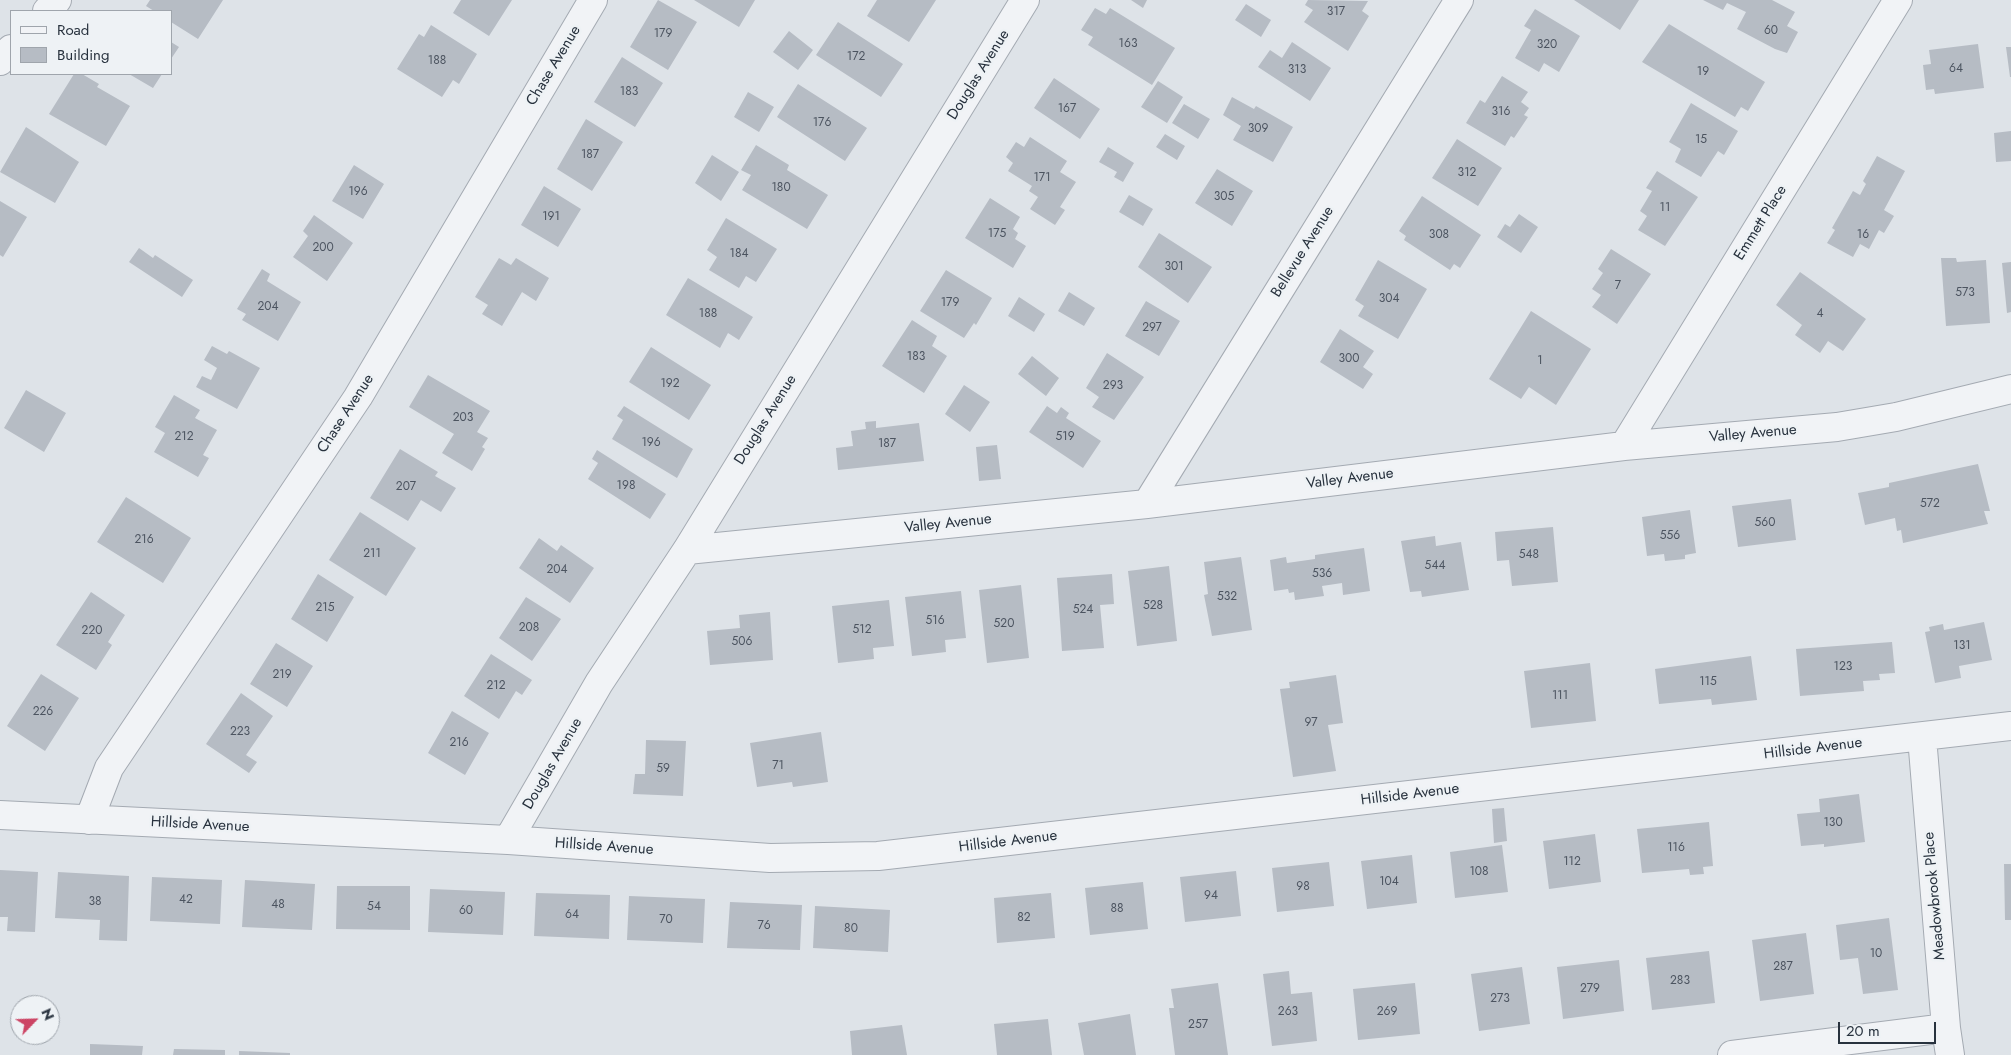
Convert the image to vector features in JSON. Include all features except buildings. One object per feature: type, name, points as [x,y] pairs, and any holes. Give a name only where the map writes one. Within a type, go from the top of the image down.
[{"type":"street","points":[[47,10],[57,0]]},
{"type":"street","name":"Chase Avenue","points":[[90,820],[108,768],[358,398],[593,0]]},
{"type":"street","name":"Douglas Avenue","points":[[508,840],[599,683],[687,550],[1025,0]]},
{"type":"street","name":"Bellevue Avenue","points":[[1148,504],[1459,0]]},
{"type":"street","name":"Emmett Place","points":[[1624,446],[1898,0]]},
{"type":"street","points":[[0,61],[10,50]]},
{"type":"street","name":"Valley Avenue","points":[[687,550],[1148,504],[1624,446],[1837,427],[1896,417],[2011,390]]},
{"type":"street","name":"Hillside Avenue","points":[[0,816],[508,840],[770,858],[878,856],[2011,726]]},
{"type":"street","name":"Meadowbrook Place","points":[[1922,737],[1946,1028],[1950,1055]]},
{"type":"street","points":[[1732,1055],[1946,1028]]}]
